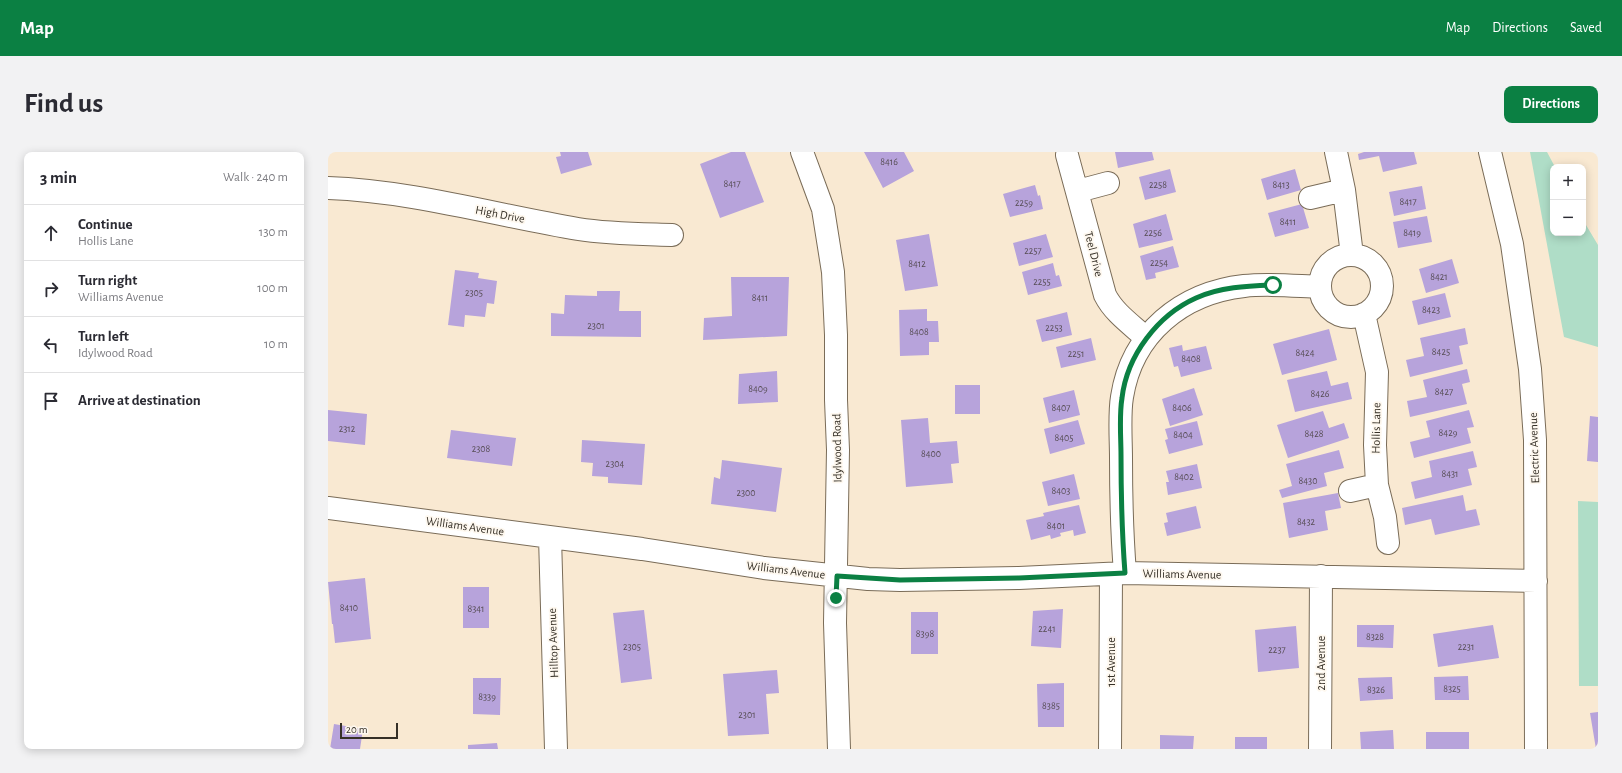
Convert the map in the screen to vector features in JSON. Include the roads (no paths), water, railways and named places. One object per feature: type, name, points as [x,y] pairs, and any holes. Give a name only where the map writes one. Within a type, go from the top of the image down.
[{"type":"street","name":"Idylwood Road","points":[[802,152],[823,209],[833,272],[836,335],[838,450],[835,623],[839,749]]},
{"type":"street","points":[[1336,152],[1344,190],[1352,255]]},
{"type":"street","name":"Electric Avenue","points":[[1490,152],[1512,244],[1530,369],[1535,440],[1536,749]]},
{"type":"street","name":"Teel Drive","points":[[1067,155],[1078,191],[1105,296],[1109,304],[1146,338]]},
{"type":"street","points":[[1078,191],[1108,183]]},
{"type":"street","name":"High Drive","points":[[328,188],[390,194],[579,229],[616,233],[672,235]]},
{"type":"street","points":[[1310,198],[1344,190]]},
{"type":"street","points":[[1352,255],[1361,256],[1369,260],[1376,267],[1382,284],[1378,302],[1372,309],[1364,314],[1350,316],[1335,312],[1327,305],[1322,296],[1320,287],[1322,276],[1326,267],[1333,260],[1343,256],[1352,255]]},
{"type":"street","points":[[1118,574],[1122,398],[1129,370],[1146,338],[1163,320],[1185,303],[1218,290],[1245,286],[1320,287]]},
{"type":"street","name":"Hollis Lane","points":[[1364,314],[1377,372],[1375,445],[1377,485],[1385,516],[1388,543]]},
{"type":"street","points":[[1350,491],[1377,485]]},
{"type":"street","name":"Williams Avenue","points":[[328,508],[642,549],[764,568],[837,576],[900,580],[1118,574],[1321,576],[1536,581]]},
{"type":"street","name":"Hilltop Avenue","points":[[550,537],[556,749]]},
{"type":"street","name":"1st Avenue","points":[[1110,749],[1118,574]]},
{"type":"street","name":"2nd Avenue","points":[[1320,749],[1321,576]]}]
